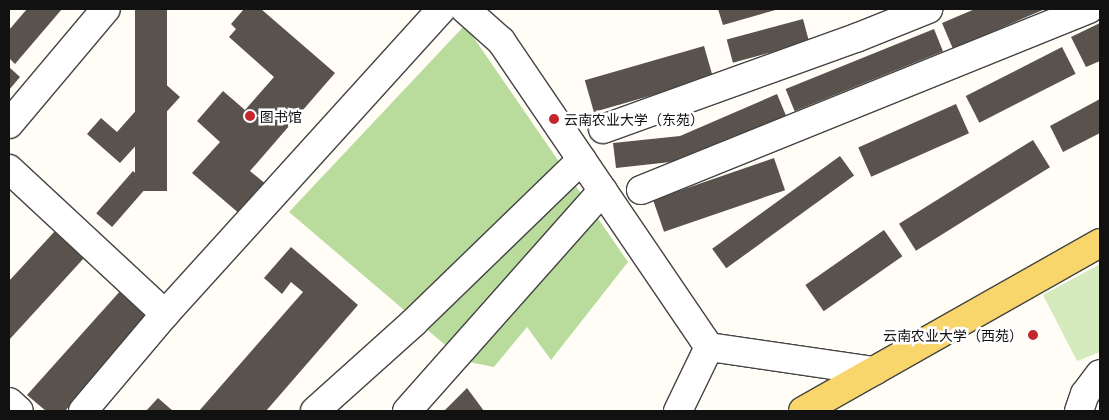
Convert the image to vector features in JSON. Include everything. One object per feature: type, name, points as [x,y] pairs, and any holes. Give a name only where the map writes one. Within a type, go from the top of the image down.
[{"type":"main road","points":[[803,411],[1100,243]]},
{"type":"street","points":[[9,124],[106,9]]},
{"type":"street","points":[[82,411],[165,314],[442,9]]},
{"type":"street","points":[[465,9],[502,41],[708,347],[874,371]]},
{"type":"street","points":[[603,129],[856,38],[928,9]]},
{"type":"street","points":[[641,190],[1078,11]]},
{"type":"street","points":[[315,411],[412,322],[582,159]]},
{"type":"street","points":[[9,169],[165,314]]},
{"type":"street","points":[[408,411],[603,190]]},
{"type":"street","points":[[678,411],[708,347]]},
{"type":"street","points":[[1079,411],[1085,394],[1100,374]]},
{"type":"street","points":[[9,402],[19,411]]},
{"type":"green space","points":[[465,25],[628,262],[551,360],[527,327],[494,367],[464,361],[289,212]]},
{"type":"green space","points":[[1100,264],[1100,352],[1077,361],[1043,295]]},
{"type":"building","points":[[27,9],[62,9],[15,64],[9,58],[9,30]]},
{"type":"building","points":[[135,9],[167,9],[167,191],[135,191]]},
{"type":"building","name":"图书馆","points":[[244,9],[261,9],[335,73],[250,171],[267,185],[241,215],[192,173],[220,142],[197,121],[223,91],[245,110],[274,77],[229,37],[236,29],[231,24]]},
{"type":"building","points":[[718,9],[779,9],[723,25]]},
{"type":"building","points":[[975,9],[1045,9],[953,49],[942,23]]},
{"type":"building","points":[[803,19],[809,42],[733,63],[727,39]]},
{"type":"building","points":[[1100,23],[1100,61],[1086,67],[1071,37]]},
{"type":"building","points":[[934,29],[943,51],[795,111],[786,89]]},
{"type":"building","points":[[704,46],[713,78],[594,112],[585,80]]},
{"type":"building","points":[[1062,47],[1076,74],[979,123],[966,96]]},
{"type":"building","points":[[9,67],[20,77],[9,90]]},
{"type":"building","points":[[152,72],[180,97],[120,163],[87,134],[101,118],[117,132],[148,97],[138,88]]},
{"type":"building","points":[[777,94],[787,118],[689,160],[616,168],[613,143],[680,136]]},
{"type":"building","points":[[1100,99],[1100,133],[1063,152],[1050,126]]},
{"type":"building","points":[[956,104],[969,133],[871,177],[858,148]]},
{"type":"building","points":[[1033,140],[1050,167],[916,251],[899,224]]},
{"type":"building","points":[[840,156],[854,175],[726,268],[712,249]]},
{"type":"building","points":[[774,158],[785,190],[664,232],[653,200]]},
{"type":"building","points":[[133,171],[149,185],[112,227],[96,213]]},
{"type":"building","points":[[884,230],[902,256],[824,311],[805,285]]},
{"type":"building","points":[[55,231],[84,258],[9,340],[9,281]]},
{"type":"building","points":[[291,247],[358,305],[266,411],[199,411],[303,292],[291,282],[282,294],[264,278]]},
{"type":"building","points":[[122,289],[151,316],[65,411],[46,411],[27,395]]},
{"type":"building","points":[[467,388],[484,411],[444,411]]},
{"type":"building","points":[[158,398],[173,411],[146,411]]},
{"type":"place","name":"图书馆","points":[[250,116]]},
{"type":"place","name":"云南农业大学（东苑）","points":[[554,119]]},
{"type":"place","name":"云南农业大学（西苑）","points":[[1033,335]]}]
